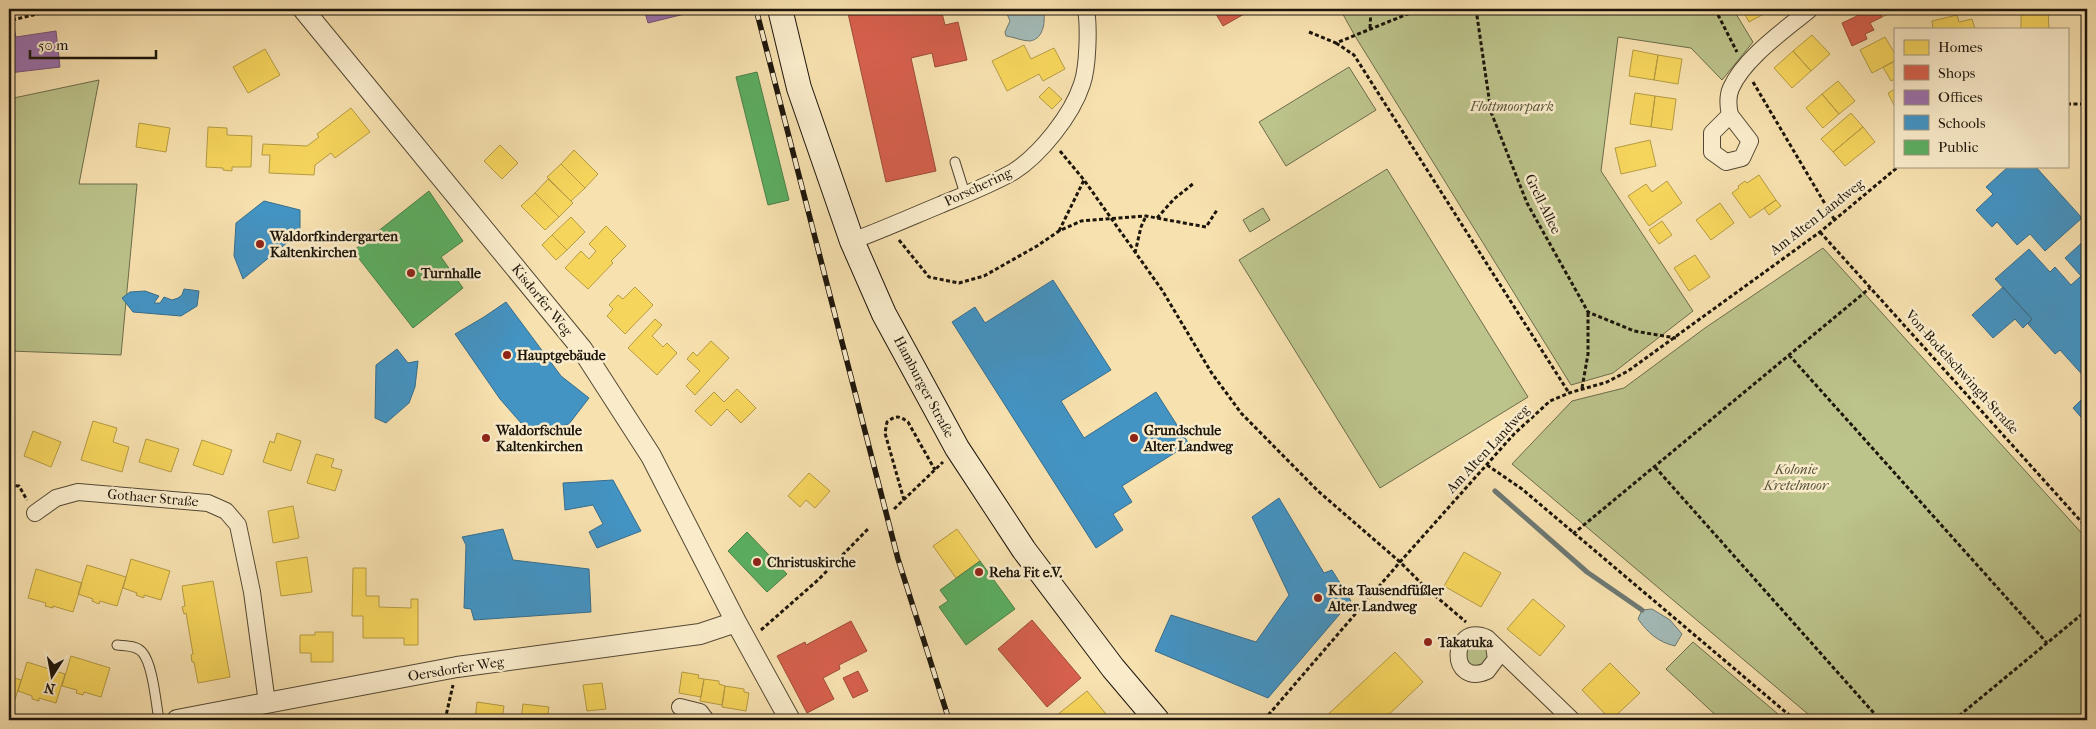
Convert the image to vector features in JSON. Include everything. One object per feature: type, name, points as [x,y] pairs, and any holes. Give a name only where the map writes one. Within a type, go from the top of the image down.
[{"type":"main road","name":"Hamburger Straße","points":[[780,9],[798,88],[852,241],[884,314],[957,448],[1024,550],[1113,668],[1157,720]]},
{"type":"street","name":"Kisdorfer Weg","points":[[303,9],[582,349],[651,456],[736,622],[790,720]]},
{"type":"street","name":"Porschering","points":[[852,241],[891,226],[1012,172],[1036,154],[1050,139],[1067,114],[1082,84],[1089,26],[1086,9]]},
{"type":"street","points":[[1730,115],[1728,102],[1731,88],[1744,67],[1810,9]]},
{"type":"street","name":"Gothaer Straße","points":[[34,513],[56,498],[78,492],[208,503],[226,510],[238,525],[252,592],[267,703]]},
{"type":"street","name":"Oersdorfer Weg","points":[[177,720],[245,710],[267,703],[457,667],[700,634],[736,622]]},
{"type":"street","points":[[1494,646],[1496,659],[1490,668],[1481,673],[1475,674],[1465,670],[1458,659],[1459,647],[1466,638],[1482,636],[1487,638],[1572,720]]},
{"type":"street","points":[[680,707],[700,712],[706,720]]},
{"type":"lane","points":[[956,162],[965,194]]},
{"type":"lane","points":[[116,645],[135,647],[142,652],[148,662],[159,720]]},
{"type":"path","points":[[12,20],[59,9]]},
{"type":"path","points":[[1370,28],[1371,9]]},
{"type":"path","points":[[1336,43],[1420,9]]},
{"type":"path","name":"Grell-Allee","points":[[1476,9],[1490,112],[1528,203],[1588,312]]},
{"type":"path","points":[[1715,9],[1744,67],[1834,219]]},
{"type":"path","points":[[1309,32],[1336,43],[1354,55],[1569,393]]},
{"type":"path","points":[[2068,104],[2087,104]]},
{"type":"path","points":[[1050,139],[1084,180],[1162,290],[1211,372],[1241,413],[1318,491],[1482,636]]},
{"type":"path","name":"Am Alten Landweg","points":[[1264,720],[1400,562],[1514,434],[1550,401],[1569,393],[1607,382],[1628,371],[1820,232],[1897,168]]},
{"type":"path","points":[[1059,231],[1084,180]]},
{"type":"path","points":[[1157,218],[1174,199],[1194,183]]},
{"type":"path","points":[[891,226],[895,236],[929,278],[959,283],[984,276],[1037,246],[1059,231],[1081,221],[1146,216],[1206,227],[1217,210]]},
{"type":"path","points":[[1135,253],[1141,227],[1146,216]]},
{"type":"path","name":"Von-Bodelschwingh-Straße","points":[[1820,232],[2087,528]]},
{"type":"path","points":[[1574,534],[1870,288]]},
{"type":"path","points":[[1582,389],[1588,354],[1588,312],[1634,331],[1676,338]]},
{"type":"path","points":[[1789,355],[2047,643]]},
{"type":"path","points":[[894,509],[904,500],[935,470],[908,422],[901,417],[895,417],[887,422],[885,433],[904,500]]},
{"type":"path","points":[[1487,465],[1522,489],[1795,720]]},
{"type":"path","points":[[1655,467],[1880,720]]},
{"type":"path","points":[[9,484],[19,486],[34,513]]},
{"type":"path","points":[[747,640],[755,636],[818,580],[868,529]]},
{"type":"path","points":[[1954,720],[2087,610]]},
{"type":"path","points":[[445,720],[457,667]]},
{"type":"green space","name":"Flottmoorpark","points":[[1340,9],[1733,9],[1753,42],[1722,80],[1691,48],[1618,37],[1601,171],[1693,311],[1613,373],[1571,385]]},
{"type":"green space","points":[[1349,67],[1376,110],[1286,166],[1259,122]]},
{"type":"green space","points":[[99,80],[79,184],[137,184],[121,355],[9,351],[9,99]]},
{"type":"green space","points":[[1387,169],[1528,397],[1380,488],[1239,260]]},
{"type":"green space","points":[[1263,208],[1270,220],[1250,232],[1243,220]]},
{"type":"green space","name":"Kolonie Kretelmoor","points":[[1823,248],[2087,539],[2087,720],[1815,720],[1512,464],[1572,401],[1624,388],[1705,328]]},
{"type":"green space","points":[[1466,638],[1496,651],[1475,674],[1459,647]]},
{"type":"green space","points":[[1693,642],[1785,720],[1721,720],[1666,669]]},
{"type":"water","points":[[1005,9],[1043,9],[1044,23],[1038,37],[1030,41],[1006,36],[1005,32],[1010,21]]},
{"type":"water","points":[[1652,609],[1670,620],[1682,634],[1675,646],[1663,642],[1654,636],[1638,619],[1642,610]]},
{"type":"building: Homes","points":[[1742,9],[1770,9],[1771,10],[1749,22]]},
{"type":"building: Homes","points":[[1878,9],[1900,9],[1882,17]]},
{"type":"building: Homes","points":[[2021,9],[2048,9],[2049,28],[2021,28]]},
{"type":"building: Homes","points":[[1957,15],[1959,22],[1972,19],[1975,28],[1933,28],[1932,21]]},
{"type":"building: Homes","points":[[1812,35],[1830,54],[1811,71],[1793,51]]},
{"type":"building: Homes","points":[[1885,37],[1894,52],[1894,62],[1872,73],[1860,50]]},
{"type":"building: Homes","points":[[1024,45],[1031,59],[1054,48],[1065,69],[1043,81],[1039,74],[1007,91],[992,61]]},
{"type":"building: Homes","points":[[265,49],[280,75],[248,93],[233,67]]},
{"type":"building: Homes","points":[[1633,50],[1658,55],[1654,80],[1629,76]]},
{"type":"building: Homes","points":[[1793,51],[1811,71],[1792,88],[1774,68]]},
{"type":"building: Homes","points":[[1658,55],[1682,59],[1678,84],[1654,80]]},
{"type":"building: Homes","points":[[1894,62],[1894,80],[1891,81],[1883,67]]},
{"type":"building: Homes","points":[[1838,81],[1855,101],[1839,114],[1822,94]]},
{"type":"building: Homes","points":[[1049,87],[1062,99],[1052,109],[1039,97]]},
{"type":"building: Homes","points":[[1894,90],[1894,105],[1888,93]]},
{"type":"building: Homes","points":[[1635,93],[1655,96],[1651,127],[1630,124]]},
{"type":"building: Homes","points":[[1822,94],[1839,114],[1823,128],[1806,108]]},
{"type":"building: Homes","points":[[1655,96],[1676,99],[1672,130],[1651,127]]},
{"type":"building: Homes","points":[[351,108],[370,132],[335,158],[331,153],[315,165],[314,175],[269,173],[270,155],[262,155],[263,144],[307,146],[319,137],[317,134]]},
{"type":"building: Homes","points":[[1851,113],[1863,127],[1833,152],[1821,139]]},
{"type":"building: Homes","points":[[139,123],[170,128],[166,152],[136,147]]},
{"type":"building: Homes","points":[[208,127],[227,128],[227,135],[252,136],[251,167],[232,167],[232,171],[223,170],[223,168],[206,167]]},
{"type":"building: Homes","points":[[1863,127],[1875,142],[1845,166],[1833,152]]},
{"type":"building: Homes","points":[[1650,140],[1656,166],[1621,174],[1615,148]]},
{"type":"building: Homes","points":[[500,145],[518,163],[502,179],[484,161]]},
{"type":"building: Homes","points":[[574,150],[598,174],[585,188],[561,164]]},
{"type":"building: Homes","points":[[561,164],[585,188],[571,201],[547,177]]},
{"type":"building: Homes","points":[[1759,175],[1776,200],[1750,218],[1732,193],[1745,181],[1747,183]]},
{"type":"building: Homes","points":[[548,179],[573,203],[559,217],[535,193]]},
{"type":"building: Homes","points":[[1667,181],[1682,203],[1649,226],[1628,196],[1646,184],[1652,192]]},
{"type":"building: Homes","points":[[535,193],[559,217],[545,230],[521,206]]},
{"type":"building: Homes","points":[[1776,200],[1781,206],[1769,215],[1764,208]]},
{"type":"building: Homes","points":[[1720,203],[1734,223],[1711,240],[1696,220]]},
{"type":"building: Homes","points":[[571,217],[585,232],[567,250],[552,235]]},
{"type":"building: Homes","points":[[1662,221],[1672,235],[1659,244],[1649,230]]},
{"type":"building: Homes","points":[[606,226],[626,246],[611,261],[613,263],[588,289],[565,268],[581,251],[589,259],[596,251],[589,244]]},
{"type":"building: Homes","points":[[552,235],[567,250],[556,260],[542,245]]},
{"type":"building: Homes","points":[[1695,255],[1710,277],[1689,291],[1674,268]]},
{"type":"building: Homes","points":[[635,287],[653,305],[625,334],[607,316],[613,309],[609,305],[618,295],[623,299]]},
{"type":"building: Homes","points":[[655,319],[662,325],[652,336],[663,347],[667,343],[677,353],[657,375],[628,348]]},
{"type":"building: Homes","points":[[711,341],[729,358],[695,395],[686,386],[700,371],[687,359],[693,352],[697,356]]},
{"type":"building: Homes","points":[[737,389],[756,408],[741,423],[727,409],[711,426],[695,411],[714,392],[724,402]]},
{"type":"building: Homes","points":[[93,421],[117,428],[113,442],[129,447],[122,472],[81,460]]},
{"type":"building: Homes","points":[[33,431],[61,442],[51,467],[24,456]]},
{"type":"building: Homes","points":[[277,433],[301,441],[291,471],[263,462],[270,441],[274,443]]},
{"type":"building: Homes","points":[[146,439],[179,449],[171,472],[139,462]]},
{"type":"building: Homes","points":[[202,440],[232,450],[223,475],[193,465]]},
{"type":"building: Homes","points":[[316,454],[334,459],[331,467],[342,470],[335,491],[307,483]]},
{"type":"building: Homes","points":[[809,473],[830,491],[815,508],[806,500],[800,507],[788,496]]},
{"type":"building: Homes","points":[[293,506],[299,538],[273,543],[268,511]]},
{"type":"building: Homes","points":[[957,529],[980,561],[956,578],[933,546]]},
{"type":"building: Homes","points":[[1464,552],[1501,573],[1481,607],[1444,586]]},
{"type":"building: Homes","points":[[307,557],[312,592],[281,596],[276,562]]},
{"type":"building: Homes","points":[[131,559],[170,571],[161,600],[144,595],[144,598],[136,595],[137,593],[123,588]]},
{"type":"building: Homes","points":[[87,565],[126,577],[117,606],[100,601],[99,604],[92,601],[93,599],[78,594]]},
{"type":"building: Homes","points":[[353,568],[366,568],[366,596],[379,596],[379,607],[411,608],[411,599],[418,599],[418,645],[404,645],[404,638],[363,638],[363,616],[352,616]]},
{"type":"building: Homes","points":[[36,569],[82,583],[73,612],[53,606],[53,608],[45,606],[46,603],[28,598]]},
{"type":"building: Homes","points":[[213,581],[230,677],[198,683],[194,662],[192,662],[191,655],[193,654],[186,613],[184,614],[182,607],[185,606],[182,586]]},
{"type":"building: Homes","points":[[1533,599],[1565,626],[1540,656],[1507,629]]},
{"type":"building: Homes","points":[[315,632],[333,632],[333,662],[311,662],[311,653],[300,653],[300,635],[315,635]]},
{"type":"building: Homes","points":[[1395,652],[1423,682],[1383,720],[1322,720]]},
{"type":"building: Homes","points":[[71,656],[110,668],[101,697],[84,692],[83,695],[76,693],[77,690],[62,686]]},
{"type":"building: Homes","points":[[27,662],[65,674],[56,703],[39,698],[39,701],[32,699],[32,696],[18,691]]},
{"type":"building: Homes","points":[[1610,663],[1640,693],[1611,720],[1582,690]]},
{"type":"building: Homes","points":[[682,672],[699,675],[698,678],[704,679],[701,697],[679,693]]},
{"type":"building: Homes","points":[[9,676],[21,680],[12,709],[9,708]]},
{"type":"building: Homes","points":[[704,679],[719,681],[719,684],[725,686],[722,705],[700,701]]},
{"type":"building: Homes","points":[[602,683],[606,709],[587,711],[583,685]]},
{"type":"building: Homes","points":[[725,686],[744,689],[744,692],[749,693],[746,711],[722,707]]},
{"type":"building: Homes","points":[[1087,691],[1111,720],[1052,719]]},
{"type":"building: Homes","points":[[477,702],[504,706],[502,720],[475,720]]},
{"type":"building: Homes","points":[[523,704],[549,707],[547,720],[521,720]]},
{"type":"building: Shops","points":[[847,9],[941,9],[945,25],[958,22],[967,60],[935,67],[932,53],[911,58],[936,171],[886,182]]},
{"type":"building: Shops","points":[[1213,9],[1253,9],[1223,26]]},
{"type":"building: Shops","points":[[1854,9],[1878,9],[1882,17],[1870,23],[1874,30],[1865,34],[1867,39],[1852,46],[1842,23],[1857,16]]},
{"type":"building: Shops","points":[[1032,620],[1081,678],[1047,707],[998,649]]},
{"type":"building: Shops","points":[[851,621],[867,651],[839,665],[840,669],[823,678],[834,699],[807,713],[777,656],[805,642],[806,645]]},
{"type":"building: Shops","points":[[858,671],[868,691],[853,698],[843,678]]},
{"type":"building: Offices","points":[[9,9],[16,37],[56,31],[60,67],[9,73]]},
{"type":"building: Offices","points":[[644,9],[705,9],[648,23]]},
{"type":"building: Schools","points":[[2007,168],[2037,168],[2082,218],[2045,251],[2030,234],[2017,245],[1997,222],[1992,227],[1976,210],[1993,194],[1986,187]]},
{"type":"building: Schools","name":"Waldorfkindergarten Kaltenkirchen","points":[[264,201],[300,210],[300,232],[243,279],[234,256],[236,223]]},
{"type":"building: Schools","points":[[2087,238],[2087,380],[2060,350],[2055,354],[2028,324],[2032,319],[1995,279],[2029,249],[2050,272],[2055,267],[2071,285],[2081,276],[2065,258]]},
{"type":"building: Schools","points":[[1053,280],[1111,370],[1061,401],[1084,438],[1156,392],[1189,444],[1122,486],[1132,502],[1113,514],[1123,530],[1096,548],[952,322],[975,307],[985,323]]},
{"type":"building: Schools","points":[[2003,287],[2032,319],[2023,328],[2015,319],[1993,338],[1972,315]]},
{"type":"building: Schools","points":[[184,289],[199,291],[197,306],[181,316],[133,312],[122,298],[130,292],[145,291],[159,296],[154,303],[160,303],[164,297],[172,300],[178,298],[182,295]]},
{"type":"building: Schools","name":"Hauptgebäude","points":[[506,302],[561,376],[589,398],[569,424],[540,431],[521,423],[500,399],[455,334]]},
{"type":"building: Schools","points":[[397,349],[408,363],[418,361],[415,387],[409,403],[386,423],[375,418],[376,365]]},
{"type":"building: Schools","points":[[2087,394],[2087,424],[2073,408]]},
{"type":"building: Schools","points":[[613,480],[641,531],[597,548],[589,532],[603,524],[593,505],[565,510],[563,483]]},
{"type":"building: Schools","name":"Kita Tausendfüßler Alter Landweg","points":[[1279,498],[1324,573],[1332,570],[1351,601],[1268,698],[1155,651],[1171,615],[1256,642],[1289,595],[1252,517]]},
{"type":"building: Schools","points":[[503,529],[513,560],[589,569],[591,612],[474,620],[471,609],[464,608],[466,545],[462,537]]},
{"type":"building: Public","points":[[757,72],[789,200],[768,205],[736,77]]},
{"type":"building: Public","name":"Turnhalle","points":[[429,191],[463,241],[441,257],[463,288],[413,328],[353,251]]},
{"type":"building: Public","name":"Christuskirche","points":[[747,532],[787,574],[767,592],[728,551]]},
{"type":"building: Public","points":[[980,561],[1015,609],[966,645],[939,607],[948,601],[940,590]]},
{"type":"waterway","points":[[1495,491],[1587,572],[1642,610]]},
{"type":"railway","points":[[756,9],[898,559],[949,720]]},
{"type":"place","name":"Waldorfkindergarten Kaltenkirchen","points":[[260,244]]},
{"type":"place","name":"Turnhalle","points":[[411,273]]},
{"type":"place","name":"Hauptgebäude","points":[[507,355]]},
{"type":"place","name":"Waldorfschule Kaltenkirchen","points":[[486,438]]},
{"type":"place","name":"Grundschule Alter Landweg","points":[[1134,438]]},
{"type":"place","name":"Christuskirche","points":[[757,562]]},
{"type":"place","name":"Reha Fit e.V.","points":[[979,572]]},
{"type":"place","name":"Kita Tausendfüßler Alter Landweg","points":[[1318,598]]},
{"type":"place","name":"Takatuka","points":[[1428,642]]}]
